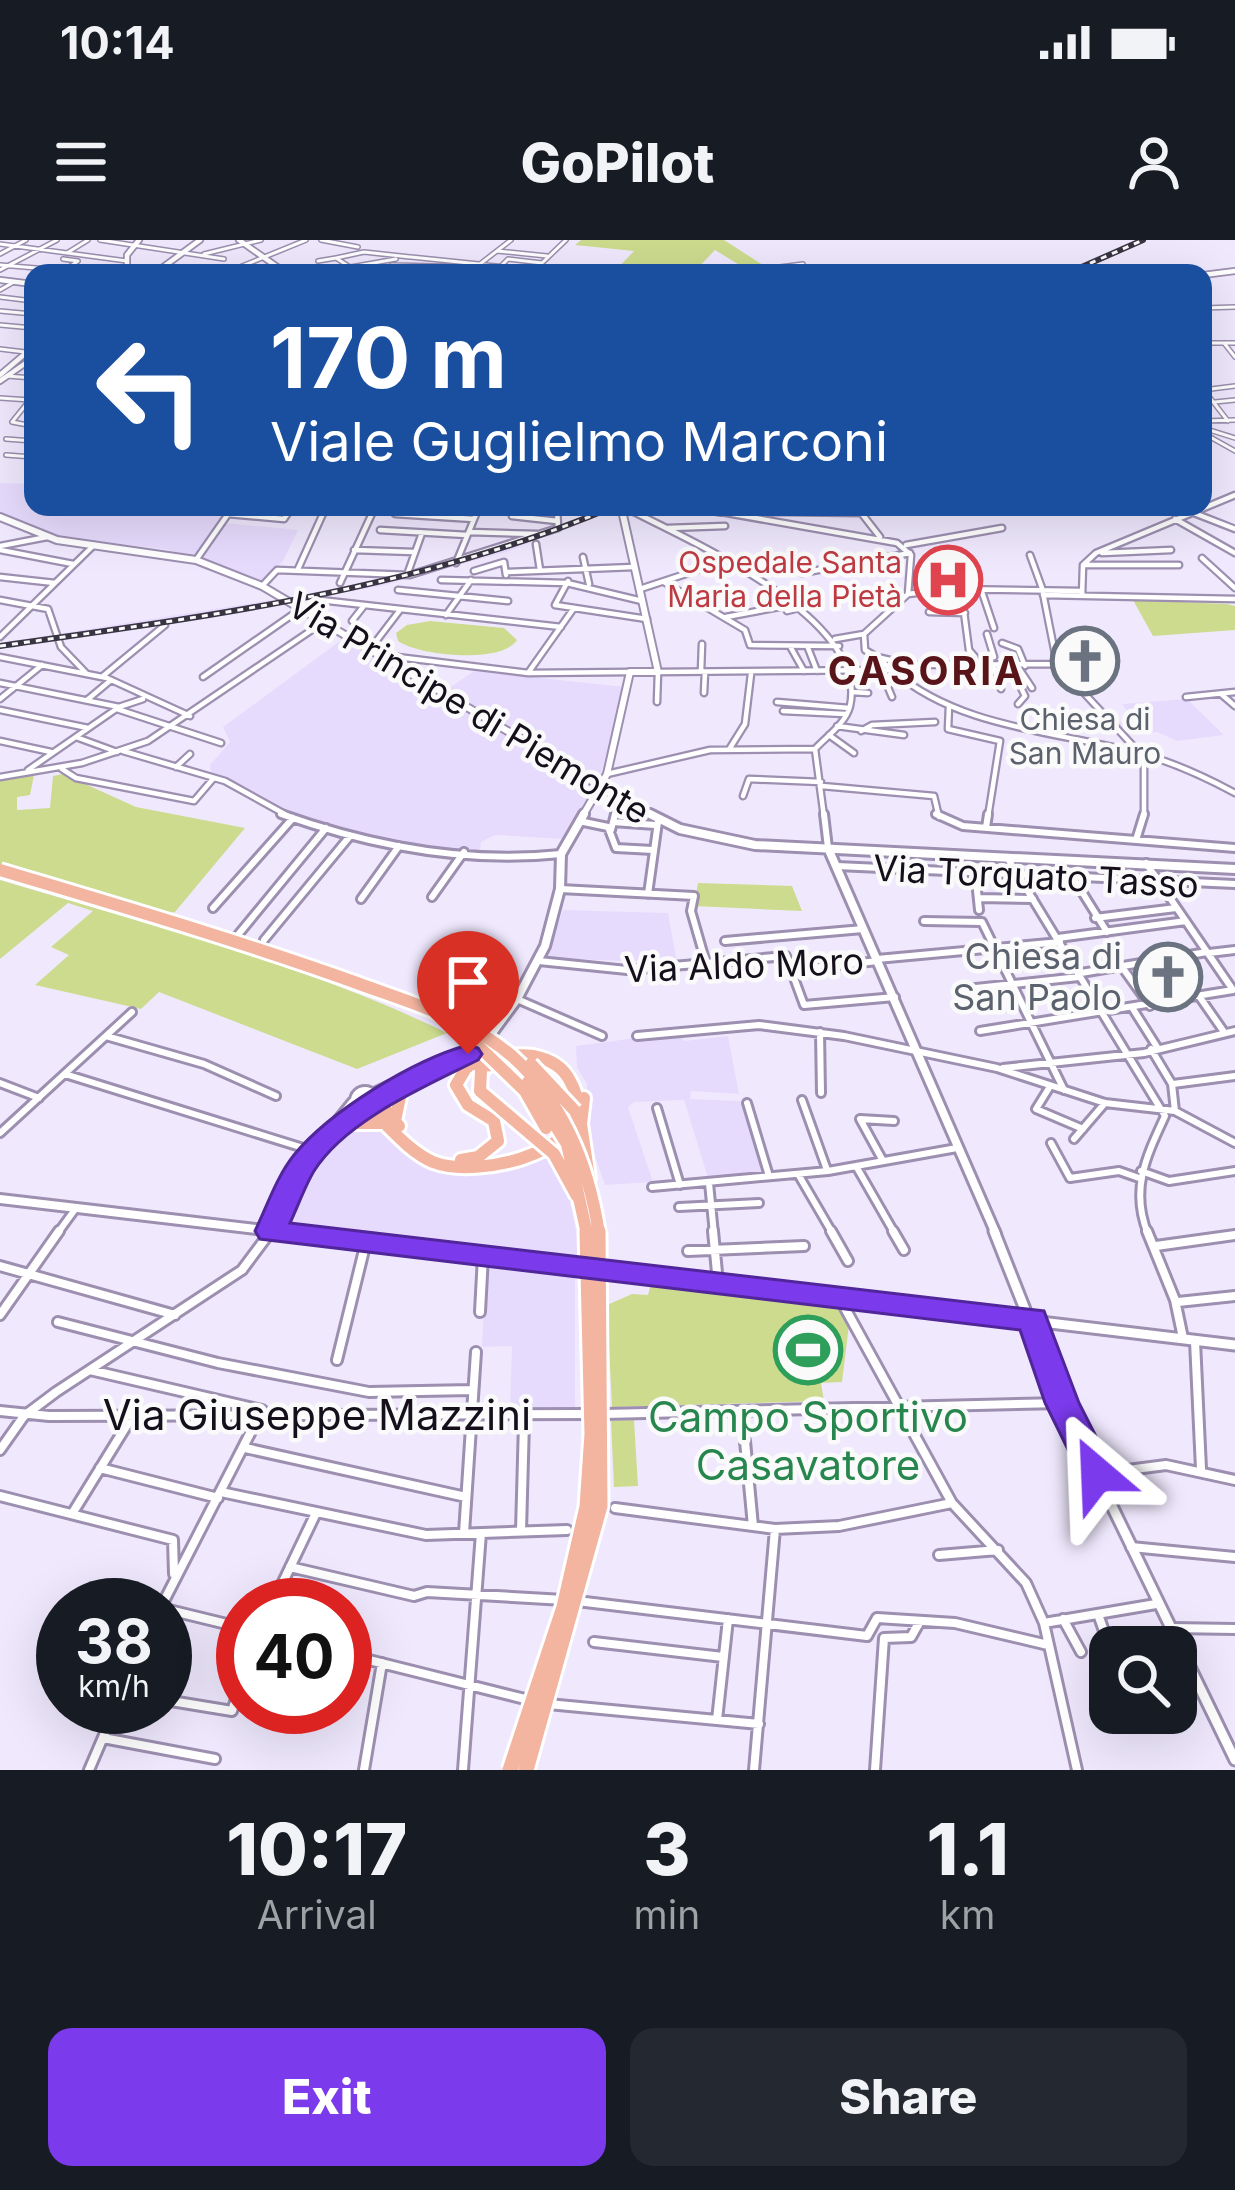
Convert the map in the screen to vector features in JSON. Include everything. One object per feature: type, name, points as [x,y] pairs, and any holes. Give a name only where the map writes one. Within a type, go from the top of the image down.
[{"type":"highway","points":[[0,873],[316,974],[467,1031],[517,1052],[563,1093],[575,1111]]},
{"type":"highway","points":[[345,1123],[390,1122],[432,1156],[448,1161],[488,1162],[538,1146],[546,1128],[525,1091],[467,1031]]},
{"type":"highway","points":[[467,1031],[499,1046],[541,1084],[571,1130],[589,1178]]},
{"type":"highway","points":[[467,1031],[507,1060],[534,1088],[577,1169],[585,1213],[591,1434],[587,1507],[569,1583],[510,1770]]},
{"type":"highway","points":[[448,1161],[490,1150],[499,1132],[494,1121],[459,1095],[458,1077],[492,1054],[537,1054],[568,1063],[583,1082],[581,1124],[599,1236],[600,1506],[526,1770]]},
{"type":"highway","points":[[372,1102],[432,1161],[470,1166],[515,1160],[554,1144],[575,1111],[573,1079],[537,1054],[496,1058],[481,1071],[480,1091],[554,1154],[585,1213]]},
{"type":"highway","points":[[390,1122],[401,1092],[418,1077]]},
{"type":"street","points":[[0,254],[26,240]]},
{"type":"street","points":[[0,268],[57,240]]},
{"type":"street","points":[[65,256],[88,240]]},
{"type":"street","points":[[100,240],[224,259]]},
{"type":"street","points":[[167,264],[200,240]]},
{"type":"street","points":[[201,255],[261,240]]},
{"type":"street","points":[[253,264],[306,240]]},
{"type":"street","points":[[322,240],[358,243],[364,252],[390,264]]},
{"type":"street","points":[[481,264],[512,240]]},
{"type":"street","points":[[505,264],[508,259],[542,262],[566,240]]},
{"type":"street","points":[[65,256],[127,261],[136,242]]},
{"type":"street","points":[[242,242],[272,264]]},
{"type":"street","points":[[0,244],[40,249],[78,261],[74,264]]},
{"type":"street","points":[[496,251],[549,257]]},
{"type":"street","points":[[318,261],[364,252],[461,264]]},
{"type":"street","points":[[336,257],[345,264]]},
{"type":"street","points":[[361,264],[408,258]]},
{"type":"street","points":[[394,264],[408,258]]},
{"type":"street","points":[[8,266],[24,267]]},
{"type":"street","points":[[0,280],[24,283]]},
{"type":"street","points":[[0,294],[14,282]]},
{"type":"street","points":[[1212,343],[1235,343]]},
{"type":"street","points":[[1224,343],[1235,357]]},
{"type":"street","points":[[2,378],[10,363],[24,353]]},
{"type":"street","points":[[10,363],[24,364]]},
{"type":"street","points":[[2,378],[24,364]]},
{"type":"street","points":[[1214,402],[1235,400]]},
{"type":"street","points":[[1214,402],[1232,420]]},
{"type":"street","points":[[24,408],[12,422],[24,424]]},
{"type":"street","points":[[6,439],[24,440]]},
{"type":"street","points":[[6,455],[24,457]]},
{"type":"street","points":[[196,560],[227,516]]},
{"type":"street","points":[[250,516],[286,516]]},
{"type":"street","points":[[297,571],[322,516]]},
{"type":"street","points":[[340,583],[371,516]]},
{"type":"street","points":[[427,516],[474,519]]},
{"type":"street","points":[[456,563],[475,516]]},
{"type":"street","points":[[262,586],[277,570],[407,575],[558,528],[557,516]]},
{"type":"street","points":[[623,516],[658,672],[657,702]]},
{"type":"street","points":[[607,774],[730,748],[815,749],[848,711],[852,692],[837,643],[796,606],[642,516]]},
{"type":"street","points":[[762,516],[902,545],[910,553],[908,594]]},
{"type":"street","points":[[864,516],[881,538]]},
{"type":"street","points":[[1082,594],[1083,565],[1096,553],[1183,516]]},
{"type":"street","points":[[1202,516],[1235,529]]},
{"type":"street","name":"Via Principe di Piemonte","points":[[0,517],[46,537],[196,560],[262,586],[657,824],[734,842],[1235,868]]},
{"type":"street","points":[[1175,519],[1235,554]]},
{"type":"street","points":[[664,529],[725,526]]},
{"type":"street","points":[[902,545],[1002,527]]},
{"type":"street","points":[[380,530],[541,534]]},
{"type":"street","points":[[407,575],[422,532]]},
{"type":"street","points":[[0,548],[46,537]]},
{"type":"street","points":[[536,544],[540,571]]},
{"type":"street","points":[[0,637],[94,545]]},
{"type":"street","points":[[0,548],[75,564]]},
{"type":"street","points":[[354,550],[414,552]]},
{"type":"street","points":[[1096,553],[1171,550]]},
{"type":"street","points":[[802,573],[910,553]]},
{"type":"street","points":[[1030,556],[1043,593],[1057,664],[1140,751],[1144,825],[1136,840]]},
{"type":"street","points":[[584,557],[589,584]]},
{"type":"street","points":[[1202,558],[1235,588]]},
{"type":"street","points":[[474,572],[504,562],[506,575]]},
{"type":"street","points":[[640,589],[722,562]]},
{"type":"street","points":[[1083,565],[1179,565]]},
{"type":"street","points":[[441,580],[636,566]]},
{"type":"street","points":[[506,575],[589,584],[642,601]]},
{"type":"street","points":[[0,577],[55,583]]},
{"type":"street","points":[[446,615],[471,580]]},
{"type":"street","points":[[568,580],[553,604],[647,619]]},
{"type":"street","points":[[664,582],[748,632],[750,645],[806,647],[864,634],[908,594],[981,589],[1235,599]]},
{"type":"street","points":[[962,589],[969,650],[975,657],[970,665]]},
{"type":"street","points":[[981,589],[994,628]]},
{"type":"street","points":[[398,590],[508,601]]},
{"type":"street","points":[[0,600],[50,611],[61,647],[86,674]]},
{"type":"street","points":[[320,600],[561,626]]},
{"type":"street","points":[[787,610],[796,606]]},
{"type":"street","points":[[724,618],[796,606]]},
{"type":"street","points":[[352,621],[363,607]]},
{"type":"street","points":[[203,677],[302,608]]},
{"type":"street","points":[[528,673],[574,608]]},
{"type":"street","points":[[371,649],[400,610]]},
{"type":"street","points":[[929,612],[965,614]]},
{"type":"street","points":[[0,623],[12,625]]},
{"type":"street","points":[[322,632],[329,624]]},
{"type":"street","points":[[0,777],[121,752],[170,729],[329,624]]},
{"type":"street","points":[[103,677],[165,625]]},
{"type":"street","points":[[307,635],[342,631]]},
{"type":"street","points":[[864,634],[865,650],[911,664],[1057,664]]},
{"type":"street","points":[[987,634],[994,657],[989,658],[991,666],[1001,689]]},
{"type":"street","points":[[801,635],[817,670]]},
{"type":"street","points":[[780,638],[806,671],[804,684]]},
{"type":"street","points":[[1001,643],[1018,650],[1025,696],[1018,704]]},
{"type":"street","points":[[702,644],[704,693]]},
{"type":"street","points":[[381,655],[528,673],[636,676],[817,670],[886,673],[911,664]]},
{"type":"street","points":[[0,657],[103,677],[190,716]]},
{"type":"street","points":[[877,657],[892,697]]},
{"type":"street","points":[[396,664],[407,659]]},
{"type":"street","points":[[721,673],[722,660]]},
{"type":"street","points":[[0,699],[42,664]]},
{"type":"street","points":[[1018,666],[1032,688]]},
{"type":"street","points":[[777,673],[782,682]]},
{"type":"street","points":[[769,687],[777,673]]},
{"type":"street","points":[[886,673],[949,705],[1140,751],[1190,766],[1234,789]]},
{"type":"street","points":[[730,748],[745,727],[751,674]]},
{"type":"street","points":[[353,1102],[372,1102],[468,1054],[517,999],[538,961],[560,889],[561,854],[607,774],[636,676]]},
{"type":"street","points":[[87,700],[111,680]]},
{"type":"street","points":[[0,683],[118,708],[221,743]]},
{"type":"street","points":[[852,692],[868,693]]},
{"type":"street","points":[[1186,697],[1235,692]]},
{"type":"street","points":[[926,696],[941,694]]},
{"type":"street","points":[[1221,694],[1235,706]]},
{"type":"street","points":[[25,772],[118,708],[145,698]]},
{"type":"street","points":[[777,702],[848,711]]},
{"type":"street","points":[[949,705],[948,729],[1000,741],[986,828]]},
{"type":"street","points":[[0,710],[88,728]]},
{"type":"street","points":[[783,711],[848,711]]},
{"type":"street","points":[[862,731],[872,724],[934,722]]},
{"type":"street","points":[[837,726],[904,735]]},
{"type":"street","points":[[829,735],[854,752]]},
{"type":"street","points":[[76,737],[238,787],[263,806],[351,835],[399,846],[520,858],[561,854]]},
{"type":"street","points":[[0,741],[51,752]]},
{"type":"street","points":[[815,749],[828,848],[1033,1320],[1062,1403],[1167,1626]]},
{"type":"street","points":[[176,767],[190,754]]},
{"type":"street","points":[[60,768],[76,778],[194,801],[212,780]]},
{"type":"street","points":[[743,796],[749,779],[821,784],[934,796],[940,820],[986,828],[1235,848]]},
{"type":"street","points":[[618,798],[613,847],[653,850]]},
{"type":"street","points":[[213,908],[246,868],[269,850],[292,818]]},
{"type":"street","points":[[579,821],[612,826],[657,824],[648,894]]},
{"type":"street","points":[[237,936],[326,828]]},
{"type":"street","points":[[264,940],[351,835]]},
{"type":"street","points":[[362,899],[399,846]]},
{"type":"street","points":[[433,896],[464,852]]},
{"type":"street","points":[[1007,857],[1165,1116],[1140,1174],[1137,1202],[1189,1339],[1201,1469]]},
{"type":"street","points":[[980,1031],[1234,989],[1146,863]]},
{"type":"street","name":"Via Torquato Tasso","points":[[837,866],[1235,884]]},
{"type":"street","points":[[975,872],[979,910]]},
{"type":"street","points":[[1073,878],[1107,932]]},
{"type":"street","points":[[560,889],[694,896],[692,911],[706,963]]},
{"type":"street","points":[[978,898],[1033,899]]},
{"type":"street","points":[[1095,918],[1175,908]]},
{"type":"street","points":[[924,921],[982,922],[1066,1093]]},
{"type":"street","name":"Via Aldo Moro","points":[[538,961],[627,970],[786,956],[792,970],[1186,921]]},
{"type":"street","points":[[725,941],[863,928]]},
{"type":"street","points":[[957,990],[1235,950]]},
{"type":"street","points":[[1122,967],[1150,1006]]},
{"type":"street","points":[[792,970],[804,1005],[895,997]]},
{"type":"street","points":[[1198,996],[1224,1032]]},
{"type":"street","points":[[517,999],[602,1036]]},
{"type":"street","points":[[1132,1008],[1172,1084],[1175,1111]]},
{"type":"street","points":[[0,1133],[132,1012]]},
{"type":"street","points":[[638,1036],[731,1025],[820,1032],[997,1069],[1105,1103],[1175,1111],[1235,1143]]},
{"type":"street","points":[[328,1136],[372,1102],[495,1027]]},
{"type":"street","points":[[997,1069],[1125,1055],[1235,1031]]},
{"type":"street","points":[[820,1032],[821,1093]]},
{"type":"street","points":[[106,1036],[204,1064],[276,1096]]},
{"type":"street","points":[[65,1074],[314,1151]]},
{"type":"street","points":[[1172,1084],[1235,1076]]},
{"type":"street","points":[[0,1084],[39,1098]]},
{"type":"street","points":[[1049,1088],[1036,1109],[1083,1129]]},
{"type":"street","points":[[0,1450],[25,1416],[242,1270],[271,1231],[302,1166],[358,1095],[372,1102]]},
{"type":"street","points":[[802,1100],[827,1171]]},
{"type":"street","points":[[747,1103],[769,1176]]},
{"type":"street","points":[[1074,1139],[1105,1103]]},
{"type":"street","points":[[657,1108],[680,1185]]},
{"type":"street","points":[[884,1161],[860,1119],[894,1121]]},
{"type":"street","points":[[1051,1143],[1070,1178],[1119,1171],[1169,1181],[1235,1171]]},
{"type":"street","points":[[652,1186],[827,1171],[957,1148]]},
{"type":"street","points":[[856,1166],[904,1250]]},
{"type":"street","points":[[798,1174],[848,1261]]},
{"type":"street","points":[[709,1183],[718,1283]]},
{"type":"street","points":[[0,1199],[1235,1345]]},
{"type":"street","points":[[679,1208],[759,1203]]},
{"type":"street","points":[[0,1315],[76,1208]]},
{"type":"street","points":[[1156,1246],[1235,1234]]},
{"type":"street","points":[[337,1360],[366,1242]]},
{"type":"street","points":[[688,1250],[804,1246]]},
{"type":"street","points":[[480,1312],[483,1255]]},
{"type":"street","points":[[0,1266],[175,1315]]},
{"type":"street","points":[[998,1316],[1011,1310],[1021,1292]]},
{"type":"street","points":[[1178,1302],[1235,1296]]},
{"type":"street","points":[[840,1298],[893,1405],[952,1503],[1026,1583],[1044,1623],[1077,1770]]},
{"type":"street","points":[[58,1322],[132,1344],[369,1392],[472,1390]]},
{"type":"street","points":[[464,1533],[476,1352]]},
{"type":"street","points":[[90,1370],[255,1406],[263,1414],[175,1578]]},
{"type":"street","name":"Via Giuseppe Mazzini","points":[[0,1411],[25,1416],[609,1414],[1062,1403]]},
{"type":"street","points":[[72,1515],[133,1415]]},
{"type":"street","points":[[521,1532],[524,1422]]},
{"type":"street","points":[[745,1442],[753,1526]]},
{"type":"street","points":[[244,1448],[466,1497]]},
{"type":"street","points":[[1097,1474],[1166,1465],[1235,1480]]},
{"type":"street","points":[[100,1468],[218,1497],[426,1535],[567,1530]]},
{"type":"street","points":[[0,1496],[173,1540],[173,1578]]},
{"type":"street","points":[[614,1508],[776,1529],[838,1526],[952,1503]]},
{"type":"street","points":[[285,1578],[316,1513]]},
{"type":"street","points":[[754,1770],[776,1529]]},
{"type":"street","points":[[463,1770],[481,1533]]},
{"type":"street","points":[[1130,1546],[1235,1557]]},
{"type":"street","points":[[939,1555],[998,1550]]},
{"type":"street","points":[[290,1567],[414,1596],[427,1592],[586,1601],[884,1638],[910,1637],[920,1621]]},
{"type":"street","points":[[1044,1623],[1156,1604]]},
{"type":"street","points":[[1099,1616],[1102,1626]]},
{"type":"street","points":[[717,1720],[728,1619]]},
{"type":"street","points":[[1063,1619],[1081,1652]]},
{"type":"street","points":[[867,1636],[872,1620],[920,1621],[956,1623],[1048,1646]]},
{"type":"street","points":[[1197,1628],[1235,1629]]},
{"type":"street","points":[[875,1770],[884,1638]]},
{"type":"street","points":[[594,1642],[723,1657]]},
{"type":"street","points":[[372,1661],[556,1706],[759,1724]]},
{"type":"street","points":[[364,1770],[382,1663]]},
{"type":"street","points":[[1197,1685],[1235,1760]]},
{"type":"street","points":[[89,1770],[105,1734]]},
{"type":"street","points":[[103,1738],[215,1760]]},
{"type":"shaded area","points":[[0,483],[24,484],[24,516],[225,516],[195,557],[165,549],[54,537],[0,515]]},
{"type":"shaded area","points":[[583,516],[595,516],[506,552],[381,586],[0,647],[0,643],[385,582],[498,550]]},
{"type":"shaded area","points":[[224,523],[298,530],[283,561],[263,581],[199,558]]},
{"type":"shaded area","points":[[344,638],[439,695],[474,671],[625,687],[600,778],[564,839],[495,835],[481,842],[480,852],[392,842],[281,811],[242,785],[211,776],[210,765],[230,742],[223,727]]},
{"type":"shaded area","points":[[1187,699],[1224,735],[1177,741],[1157,732],[1123,735],[1114,723],[1135,721],[1122,704]]},
{"type":"shaded area","points":[[563,910],[668,913],[677,963],[546,958]]},
{"type":"shaded area","points":[[680,1032],[684,1041],[728,1036],[739,1094],[691,1091],[690,1099],[740,1101],[763,1173],[708,1178],[684,1100],[634,1102],[628,1107],[653,1182],[605,1185],[584,1125],[587,1084],[577,1068],[576,1046]]},
{"type":"shaded area","points":[[377,1125],[418,1162],[444,1172],[489,1173],[548,1156],[567,1186],[582,1261],[283,1226],[281,1220],[317,1156],[344,1131]]},
{"type":"shaded area","points":[[486,1260],[575,1270],[575,1409],[510,1410],[512,1346],[482,1347]]},
{"type":"green space","points":[[581,240],[724,240],[761,264],[738,264],[715,250],[702,264],[622,264],[634,251],[575,245]]},
{"type":"green space","points":[[1133,600],[1235,606],[1235,630],[1153,636]]},
{"type":"green space","points":[[430,621],[504,628],[517,640],[508,648],[478,655],[423,651],[398,641],[396,633],[407,625]]},
{"type":"green space","points":[[63,774],[136,807],[245,828],[175,912],[166,914],[0,866],[0,780],[34,775],[30,795],[17,797],[17,810],[50,808],[53,776]]},
{"type":"green space","points":[[0,880],[284,967],[447,1033],[357,1069],[159,992],[141,1009],[35,985],[69,955],[51,947],[93,911],[68,903],[0,959]]},
{"type":"green space","points":[[698,883],[792,886],[802,911],[694,906]]},
{"type":"green space","name":"Campo Sportivo Casavatore","points":[[651,1283],[839,1306],[849,1325],[842,1382],[821,1383],[824,1401],[612,1407],[607,1305],[632,1294],[648,1295]]},
{"type":"green space","points":[[634,1420],[638,1486],[614,1487],[611,1421]]},
{"type":"railway","points":[[1088,264],[1143,240]]},
{"type":"railway","points":[[0,646],[234,611],[388,580],[464,560],[590,516]]},
{"type":"place","name":"Ospedale Santa Maria della Pietà","points":[[948,580]]},
{"type":"place","name":"Chiesa di San Mauro","points":[[1085,661]]},
{"type":"place","name":"Chiesa di San Paolo","points":[[1168,977]]},
{"type":"place","name":"Campo Sportivo Casavatore","points":[[808,1350]]},
{"type":"district","name":"CASORIA","points":[[927,671]]},
{"type":"route","points":[[468,1054],[378,1099],[328,1136],[302,1166],[271,1231],[1033,1320],[1062,1403],[1097,1474]]}]
